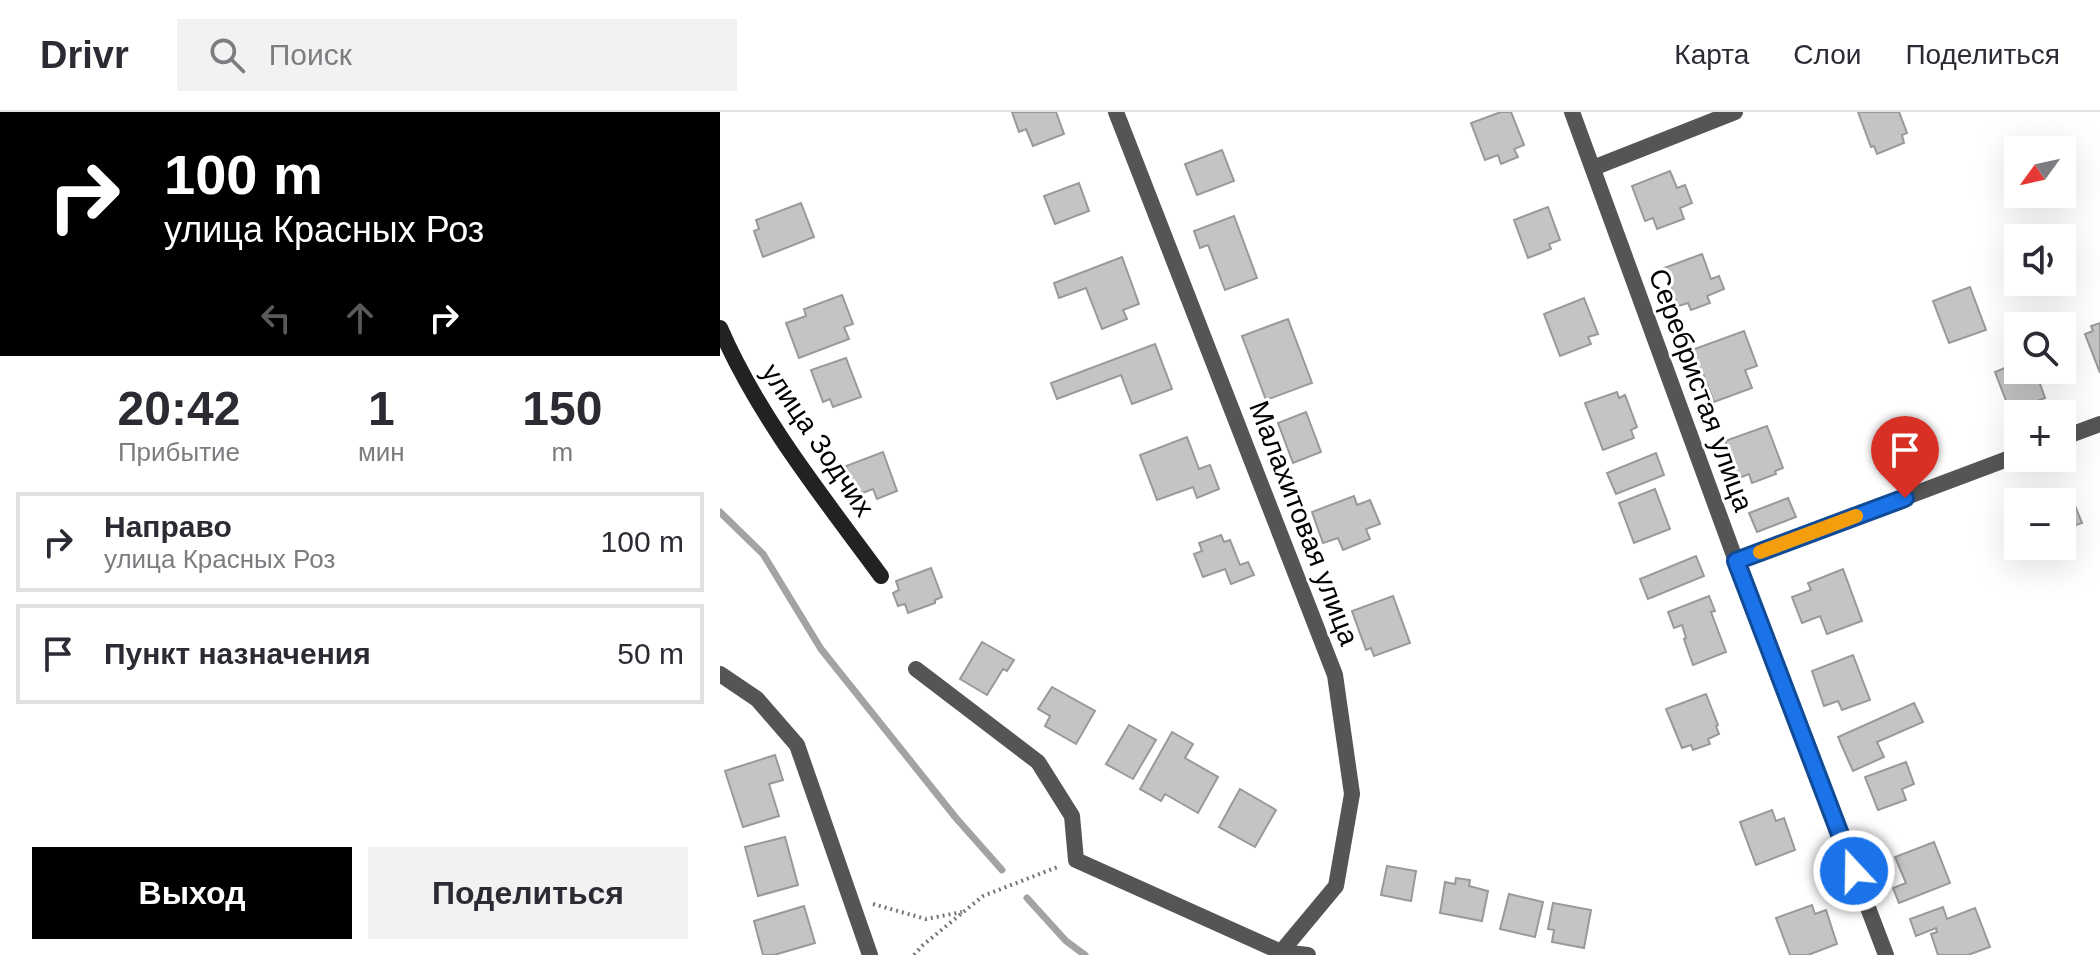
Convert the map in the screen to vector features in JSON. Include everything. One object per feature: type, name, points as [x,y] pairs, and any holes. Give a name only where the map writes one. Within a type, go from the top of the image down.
[{"type":"street","name":"Малахитовая улица","points":[[1116,112],[1335,675],[1352,794],[1336,886],[1281,952]]},
{"type":"street","name":"Серебристая улица","points":[[1572,112],[1736,561],[1886,955]]},
{"type":"street","points":[[1593,168],[1735,112]]},
{"type":"street","name":"улица Зодчих","points":[[720,328],[734,361],[792,455],[881,576]]},
{"type":"street","points":[[2076,433],[2100,424]]},
{"type":"street","points":[[1736,561],[2004,460]]},
{"type":"street","points":[[916,669],[1038,762],[1072,816],[1076,860],[1281,952],[1308,955]]},
{"type":"street","points":[[720,674],[757,699],[797,745],[870,955]]},
{"type":"path","points":[[914,955],[983,896],[1076,860]]},
{"type":"path","points":[[851,898],[926,919],[964,911]]},
{"type":"building","points":[[1012,112],[1056,112],[1064,134],[1033,146],[1026,129],[1019,132]]},
{"type":"building","points":[[1501,112],[1511,112],[1524,145],[1514,149],[1518,157],[1501,164],[1498,155],[1485,160],[1471,123]]},
{"type":"building","points":[[1858,112],[1899,112],[1907,133],[1902,135],[1904,143],[1877,154],[1874,146],[1871,147]]},
{"type":"building","points":[[1222,150],[1234,181],[1197,195],[1185,164]]},
{"type":"building","points":[[1670,171],[1677,188],[1685,185],[1692,203],[1680,208],[1684,219],[1657,229],[1653,218],[1645,221],[1632,186]]},
{"type":"building","points":[[1079,183],[1089,211],[1055,224],[1044,196]]},
{"type":"building","points":[[801,203],[814,237],[763,257],[754,231],[759,229],[756,220]]},
{"type":"building","points":[[1548,207],[1560,240],[1549,244],[1551,249],[1528,258],[1514,220]]},
{"type":"building","points":[[1234,216],[1257,278],[1225,290],[1208,245],[1200,248],[1194,231]]},
{"type":"building","points":[[1702,254],[1711,279],[1719,276],[1724,289],[1707,296],[1710,303],[1691,310],[1688,303],[1678,306],[1664,268]]},
{"type":"building","points":[[1122,257],[1139,304],[1123,310],[1127,319],[1102,329],[1086,288],[1059,298],[1054,283]]},
{"type":"building","points":[[1970,287],[1986,330],[1949,343],[1933,301]]},
{"type":"building","points":[[842,295],[853,324],[844,327],[849,339],[799,358],[786,323],[806,316],[804,309]]},
{"type":"building","points":[[1584,298],[1598,334],[1588,337],[1591,344],[1560,356],[1544,314]]},
{"type":"building","points":[[1288,319],[1312,383],[1266,400],[1242,336]]},
{"type":"building","points":[[2100,323],[2100,373],[2085,334],[2093,331],[2091,326]]},
{"type":"building","points":[[1744,331],[1757,366],[1745,370],[1752,388],[1714,402],[1702,371],[1697,373],[1689,351]]},
{"type":"building","points":[[1155,344],[1172,389],[1132,404],[1121,375],[1057,399],[1051,383]]},
{"type":"building","points":[[846,358],[861,397],[833,407],[830,399],[823,402],[811,370]]},
{"type":"building","points":[[2004,368],[2004,384],[2040,384],[2045,398],[2006,400],[1995,372]]},
{"type":"building","points":[[1617,392],[1619,398],[1625,395],[1637,427],[1631,430],[1634,438],[1603,450],[1585,403]]},
{"type":"building","points":[[1306,412],[1321,452],[1293,463],[1278,423]]},
{"type":"building","points":[[1767,426],[1783,468],[1752,483],[1749,474],[1739,478],[1725,441]]},
{"type":"building","points":[[1187,437],[1199,469],[1210,465],[1219,489],[1197,498],[1193,487],[1157,500],[1140,455]]},
{"type":"building","points":[[883,452],[897,491],[877,499],[873,489],[857,495],[846,466]]},
{"type":"building","points":[[1656,453],[1664,475],[1616,494],[1607,473]]},
{"type":"building","points":[[1655,489],[1670,529],[1634,543],[1619,503]]},
{"type":"building","points":[[1354,496],[1357,505],[1370,500],[1380,524],[1366,529],[1370,539],[1343,550],[1338,538],[1323,543],[1312,512]]},
{"type":"building","points":[[1788,498],[1796,517],[1757,532],[1749,513]]},
{"type":"building","points":[[2076,508],[2082,523],[2076,525]]},
{"type":"building","points":[[1221,535],[1224,542],[1230,540],[1240,565],[1248,562],[1254,575],[1231,584],[1225,569],[1203,577],[1194,554],[1202,551],[1199,543]]},
{"type":"building","points":[[1696,556],[1704,576],[1648,599],[1640,579]]},
{"type":"building","points":[[931,568],[942,597],[935,603],[908,613],[905,604],[898,606],[893,593],[899,590],[896,581]]},
{"type":"building","points":[[1843,569],[1862,621],[1827,634],[1820,616],[1802,623],[1792,597],[1811,590],[1808,583]]},
{"type":"building","points":[[1393,596],[1410,643],[1374,656],[1371,648],[1366,650],[1352,611]]},
{"type":"building","points":[[1709,596],[1715,611],[1711,612],[1726,652],[1693,665],[1682,625],[1674,628],[1668,612]]},
{"type":"building","points":[[982,642],[1014,660],[1007,671],[1003,669],[987,695],[960,679]]},
{"type":"building","points":[[1853,655],[1870,700],[1842,710],[1838,701],[1824,706],[1812,671]]},
{"type":"building","points":[[1052,687],[1095,711],[1076,744],[1045,726],[1050,716],[1038,709]]},
{"type":"building","points":[[1706,694],[1719,734],[1708,739],[1710,744],[1693,750],[1691,745],[1682,748],[1666,709]]},
{"type":"building","points":[[1914,703],[1923,722],[1877,742],[1884,757],[1853,771],[1838,737]]},
{"type":"building","points":[[1129,725],[1156,740],[1133,779],[1106,764]]},
{"type":"building","points":[[1172,732],[1193,744],[1185,758],[1218,777],[1198,813],[1165,794],[1161,801],[1140,789]]},
{"type":"building","points":[[775,755],[783,780],[769,784],[779,816],[743,827],[725,771]]},
{"type":"building","points":[[1906,762],[1914,784],[1902,789],[1906,800],[1878,810],[1865,777]]},
{"type":"building","points":[[1240,789],[1276,810],[1255,847],[1219,827]]},
{"type":"building","points":[[1772,810],[1776,821],[1784,818],[1795,850],[1756,865],[1740,822]]},
{"type":"building","points":[[785,837],[798,885],[758,896],[745,847]]},
{"type":"building","points":[[1934,842],[1950,883],[1899,903],[1893,888],[1906,883],[1895,857]]},
{"type":"building","points":[[1387,866],[1416,871],[1411,901],[1381,895]]},
{"type":"building","points":[[1456,878],[1470,880],[1469,886],[1488,891],[1482,921],[1440,913],[1445,882],[1455,884]]},
{"type":"building","points":[[1509,894],[1543,902],[1535,937],[1500,929]]},
{"type":"building","points":[[1553,903],[1591,910],[1584,948],[1552,942],[1554,930],[1548,929]]},
{"type":"building","points":[[1812,905],[1815,914],[1826,910],[1837,944],[1808,955],[1790,955],[1776,918]]},
{"type":"building","points":[[804,906],[815,943],[774,955],[763,955],[754,921]]},
{"type":"building","points":[[1943,907],[1947,919],[1975,908],[1990,947],[1968,955],[1938,955],[1931,934],[1937,932],[1936,928],[1916,936],[1910,919]]},
{"type":"waterway","points":[[720,512],[763,554],[821,649],[956,818],[1002,870]]},
{"type":"waterway","points":[[1027,898],[1066,941],[1085,955]]},
{"type":"slow traffic","points":[[1760,552],[1856,516]]},
{"type":"route","points":[[1854,871],[1736,561],[1905,498]]}]
